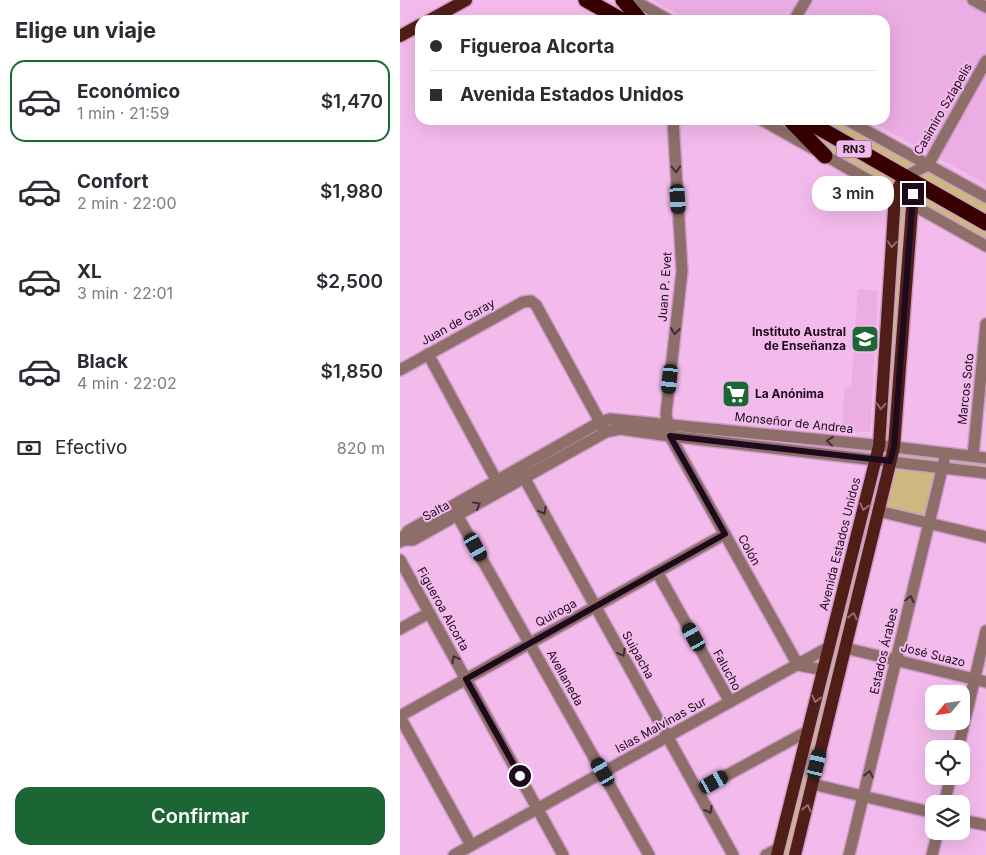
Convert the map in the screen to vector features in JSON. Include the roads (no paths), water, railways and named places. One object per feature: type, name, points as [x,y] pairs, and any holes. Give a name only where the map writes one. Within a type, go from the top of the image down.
[{"type":"highway","points":[[586,0],[613,15]]},
{"type":"highway","points":[[602,0],[627,15]]},
{"type":"highway","points":[[623,0],[636,15]]},
{"type":"highway","points":[[795,125],[826,156]]},
{"type":"highway","name":"RN3","points":[[813,125],[986,223]]},
{"type":"main road","points":[[439,15],[466,0]]},
{"type":"main road","points":[[400,36],[415,28]]},
{"type":"main road","points":[[795,855],[894,447],[912,205],[909,180]]},
{"type":"main road","name":"Avenida Estados Unidos","points":[[778,851],[879,446],[895,195],[909,180]]},
{"type":"street","points":[[633,0],[660,15]]},
{"type":"street","points":[[797,15],[806,0]]},
{"type":"street","points":[[973,0],[986,7]]},
{"type":"street","name":"Casimiro Szlapelis","points":[[909,180],[924,166],[986,61]]},
{"type":"street","name":"Juan P. Evet","points":[[668,424],[666,414],[682,271],[673,125]]},
{"type":"street","points":[[771,125],[986,246]]},
{"type":"street","points":[[856,125],[924,166],[986,198]]},
{"type":"street","name":"Juan de Garay","points":[[400,370],[523,302],[531,301],[536,304],[603,427]]},
{"type":"street","name":"Marcos Soto","points":[[973,456],[986,324]]},
{"type":"street","points":[[428,354],[499,486]]},
{"type":"street","name":"Monseñor de Andrea","points":[[603,427],[610,419],[986,458]]},
{"type":"street","name":"Colón","points":[[668,424],[670,436],[798,665]]},
{"type":"street","points":[[603,427],[986,472]]},
{"type":"street","name":"Salta","points":[[401,541],[408,531],[499,486],[603,427]]},
{"type":"street","name":"Estados Árabes","points":[[849,855],[946,453]]},
{"type":"street","name":"Suipacha","points":[[522,473],[734,855]]},
{"type":"street","name":"Salta","points":[[401,541],[413,540],[457,515],[499,486]]},
{"type":"street","points":[[878,511],[986,537]]},
{"type":"street","name":"Avellaneda","points":[[457,515],[649,855]]},
{"type":"street","name":"Quiroga","points":[[400,716],[725,534]]},
{"type":"street","name":"Figueroa Alcorta","points":[[400,560],[563,855]]},
{"type":"street","name":"Falucho","points":[[657,572],[730,702]]},
{"type":"street","points":[[400,629],[429,613]]},
{"type":"street","points":[[961,740],[980,681],[986,631]]},
{"type":"street","name":"Islas Malvinas Sur","points":[[454,855],[829,647]]},
{"type":"street","name":"José Suazo","points":[[845,648],[980,681]]},
{"type":"street","points":[[798,665],[823,670]]},
{"type":"street","points":[[400,716],[472,845]]},
{"type":"street","points":[[698,791],[808,731]]},
{"type":"street","points":[[812,784],[925,811]]},
{"type":"street","points":[[970,822],[986,825]]},
{"type":"street","points":[[932,855],[936,840]]},
{"type":"street","points":[[766,855],[778,851]]},
{"type":"place","name":"Instituto Austral de Enseñanza","points":[[865,339]]},
{"type":"place","name":"La Anónima","points":[[736,394]]}]
